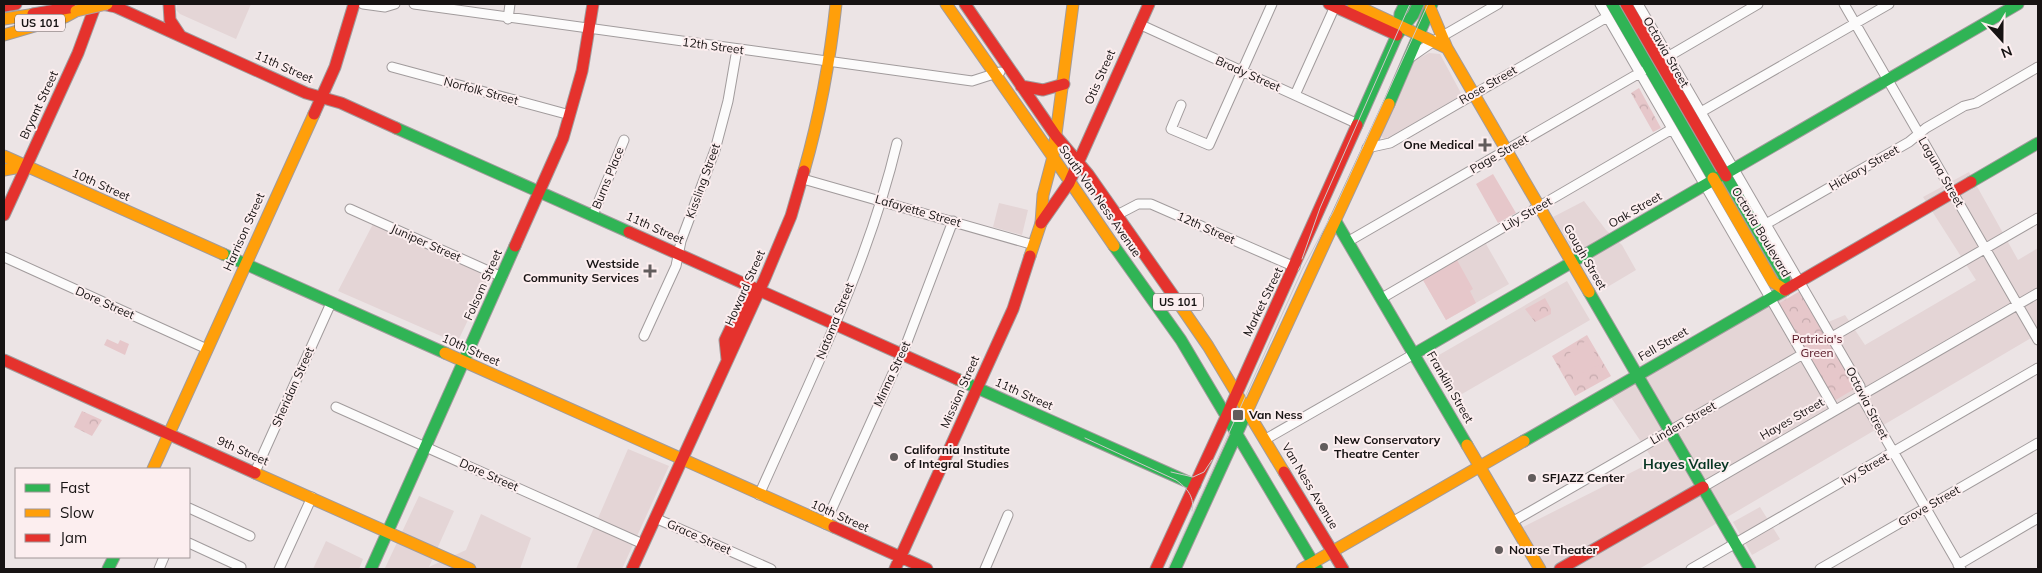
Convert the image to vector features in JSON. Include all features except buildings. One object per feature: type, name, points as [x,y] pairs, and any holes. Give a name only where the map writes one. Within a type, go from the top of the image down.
[{"type":"main road","name":"US 101","points":[[4,6],[15,4]]},
{"type":"main road","points":[[4,19],[91,4]]},
{"type":"main road","name":"Bryant Street","points":[[4,215],[78,53],[91,22],[96,4]]},
{"type":"main road","name":"11th Street","points":[[101,4],[116,7],[280,82],[341,103],[758,291],[1195,484]]},
{"type":"main road","name":"US 101","points":[[4,35],[65,17],[76,11],[107,4]]},
{"type":"main road","points":[[168,4],[170,20],[180,35]]},
{"type":"main road","name":"Harrison Street","points":[[153,468],[341,53],[354,4]]},
{"type":"main road","name":"Folsom Street","points":[[371,569],[426,447],[460,361],[502,277],[535,189],[561,142],[582,71],[594,4]]},
{"type":"main road","name":"Howard Street","points":[[632,569],[783,238],[803,179],[818,121],[830,62],[836,4]]},
{"type":"main road","name":"South Van Ness Avenue","points":[[946,4],[996,74],[1069,183],[1181,340],[1226,417]]},
{"type":"main road","name":"South Van Ness Avenue","points":[[965,4],[1056,136],[1117,215],[1237,391]]},
{"type":"main road","name":"Mission Street","points":[[895,569],[1013,309],[1041,223],[1043,195],[1053,157],[1064,84],[1073,4]]},
{"type":"main road","name":"Otis Street","points":[[1077,162],[1149,4]]},
{"type":"main road","points":[[1353,4],[1398,33]]},
{"type":"main road","name":"Market Street","points":[[1335,220],[1331,207],[1332,199],[1392,65],[1405,4]]},
{"type":"main road","name":"Market Street","points":[[1156,569],[1295,267],[1398,33],[1413,15],[1418,4]]},
{"type":"main road","name":"Octavia Boulevard","points":[[1612,4],[1644,70],[1709,182],[1774,282],[1785,290]]},
{"type":"main road","name":"Octavia Boulevard","points":[[1626,4],[1664,58],[1729,171],[1784,276],[1785,290]]},
{"type":"main road","name":"Oak Street","points":[[1414,354],[2018,4]]},
{"type":"main road","points":[[1333,5],[1398,33],[1418,34],[1438,39]]},
{"type":"main road","name":"Market Street","points":[[1175,569],[1409,59],[1431,6]]},
{"type":"main road","name":"Gough Street","points":[[1431,6],[1438,39],[1447,48],[1750,569]]},
{"type":"main road","points":[[4,19],[63,10],[76,11]]},
{"type":"main road","name":"Market Street","points":[[1373,136],[1385,96],[1404,55],[1418,34]]},
{"type":"main road","points":[[1022,86],[1044,91],[1054,90],[1064,84]]},
{"type":"main road","name":"Fell Street","points":[[1302,569],[1315,566],[1333,552],[2038,143]]},
{"type":"main road","name":"10th Street","points":[[4,156],[927,569]]},
{"type":"main road","name":"Mission Street","points":[[1041,223],[1069,183],[1077,162]]},
{"type":"main road","points":[[4,170],[26,166]]},
{"type":"main road","name":"Franklin Street","points":[[1335,220],[1540,569]]},
{"type":"main road","name":"9th Street","points":[[4,360],[312,497],[465,568]]},
{"type":"main road","name":"Van Ness Avenue","points":[[1237,391],[1343,569]]},
{"type":"main road","name":"US 101","points":[[1226,417],[1315,566]]},
{"type":"main road","name":"Hayes Street","points":[[1560,569],[1703,487]]},
{"type":"street","points":[[363,4],[385,7],[396,4]]},
{"type":"street","name":"12th Street","points":[[414,4],[590,30],[972,81],[996,74],[1009,67]]},
{"type":"street","points":[[508,18],[510,4]]},
{"type":"street","points":[[1181,105],[1170,129],[1209,145],[1272,4]]},
{"type":"street","points":[[1409,59],[1438,39],[1498,4]]},
{"type":"street","points":[[1600,4],[1644,70],[1672,129],[1709,182],[1770,298],[1835,410]]},
{"type":"street","name":"Octavia Street","points":[[1638,4],[1664,58],[1702,112],[1729,171],[1766,224],[1832,337],[1860,386],[1861,396],[1960,567]]},
{"type":"street","points":[[1664,58],[1758,4]]},
{"type":"street","name":"Laguna Street","points":[[1844,4],[2038,340]]},
{"type":"street","points":[[1702,112],[1889,4]]},
{"type":"street","points":[[1295,95],[1333,5]]},
{"type":"street","name":"Rose Street","points":[[1367,148],[1390,143],[1607,17]]},
{"type":"street","name":"Brady Street","points":[[1139,24],[1358,124]]},
{"type":"street","name":"Kissling Street","points":[[644,336],[676,266],[678,254],[720,134],[737,49]]},
{"type":"street","name":"Norfolk Street","points":[[392,67],[570,116]]},
{"type":"street","name":"Hickory Street","points":[[1766,224],[1964,106],[1976,103],[2038,67]]},
{"type":"street","name":"Page Street","points":[[1349,241],[1644,70]]},
{"type":"street","name":"Lily Street","points":[[1382,298],[1672,129]]},
{"type":"street","name":"Burns Place","points":[[593,215],[624,140]]},
{"type":"street","name":"Natoma Street","points":[[759,495],[835,325],[882,201],[897,143]]},
{"type":"street","name":"Lafayette Street","points":[[803,179],[1034,245]]},
{"type":"street","name":"12th Street","points":[[1117,215],[1138,204],[1151,204],[1295,267]]},
{"type":"street","name":"Juniper Street","points":[[350,209],[502,277]]},
{"type":"street","points":[[1832,337],[2038,218]]},
{"type":"street","name":"Minna Street","points":[[825,524],[901,354],[954,222]]},
{"type":"street","name":"Dore Street","points":[[4,257],[207,349]]},
{"type":"street","name":"Hayes Street","points":[[1703,487],[2038,293]]},
{"type":"street","name":"Sheridan Street","points":[[255,472],[331,303]]},
{"type":"street","name":"Oak Street","points":[[1266,439],[1414,354]]},
{"type":"street","name":"Linden Street","points":[[1512,522],[1803,354]]},
{"type":"street","name":"Ivy Street","points":[[1691,569],[2038,368]]},
{"type":"street","name":"Dore Street","points":[[336,407],[643,544]]},
{"type":"street","name":"Grove Street","points":[[1820,569],[2038,443]]},
{"type":"street","points":[[279,569],[312,497]]},
{"type":"street","points":[[190,508],[250,536]]},
{"type":"street","points":[[985,569],[1008,515]]},
{"type":"street","name":"Grace Street","points":[[655,518],[770,569]]},
{"type":"street","points":[[1960,567],[2038,518]]},
{"type":"street","points":[[190,543],[241,567],[240,569]]},
{"type":"shaded area","points":[[177,4],[251,4],[236,39],[180,14],[176,10]]},
{"type":"shaded area","points":[[1429,53],[1440,54],[1462,95],[1385,140],[1381,136],[1415,60]]},
{"type":"shaded area","points":[[1969,172],[2018,260],[2038,248],[2038,334],[1639,569],[1547,569],[1523,527],[1654,461],[1610,396],[1785,295],[1807,331],[1845,315],[1865,345],[1976,280],[1923,197]]},
{"type":"shaded area","points":[[1584,201],[1606,230],[1622,245],[1636,270],[1599,292],[1553,217]]},
{"type":"shaded area","points":[[999,203],[1028,210],[1022,235],[993,227]]},
{"type":"shaded area","points":[[373,224],[489,276],[457,343],[338,291]]},
{"type":"shaded area","points":[[1486,244],[1509,284],[1446,320],[1423,280]]},
{"type":"shaded area","points":[[1567,281],[1590,320],[1455,398],[1432,359]]},
{"type":"shaded area","points":[[628,449],[669,466],[622,569],[576,569]]},
{"type":"shaded area","points":[[419,496],[454,511],[429,567],[466,550],[481,514],[531,538],[520,569],[385,568]]},
{"type":"shaded area","points":[[1760,507],[1780,539],[1752,555],[1733,522]]},
{"type":"shaded area","points":[[326,541],[363,559],[359,569],[313,569]]},
{"type":"green space","points":[[1639,88],[1661,128],[1653,132],[1631,93]]},
{"type":"green space","points":[[1493,174],[1516,213],[1498,223],[1476,184]]},
{"type":"green space","points":[[1457,260],[1473,289],[1470,291],[1476,303],[1446,320],[1423,280]]},
{"type":"green space","name":"Patricia's Green","points":[[1800,291],[1856,388],[1834,401],[1778,304]]},
{"type":"green space","points":[[1545,298],[1551,309],[1551,314],[1535,322],[1525,309]]},
{"type":"green space","points":[[1587,335],[1611,376],[1575,396],[1552,356]]},
{"type":"green space","points":[[107,339],[118,344],[120,340],[129,344],[125,355],[104,345]]},
{"type":"green space","points":[[1587,340],[1601,364],[1578,375],[1567,355]]},
{"type":"green space","points":[[82,411],[102,420],[92,436],[74,427]]},
{"type":"tram line","points":[[1302,259],[1320,208],[1410,4]]},
{"type":"tram line","points":[[1168,569],[1302,270],[1333,212],[1428,4]]},
{"type":"tram line","points":[[1085,438],[1176,480],[1189,493],[1193,506],[1192,511]]},
{"type":"tram line","points":[[1171,472],[1193,477],[1204,472],[1212,460]]},
{"type":"traffic: fast","points":[[1398,34],[1400,14],[1405,4]]},
{"type":"traffic: fast","points":[[1357,125],[1397,35],[1413,15],[1418,4]]},
{"type":"traffic: fast","points":[[1389,104],[1432,4]]},
{"type":"traffic: fast","points":[[1612,4],[1713,178]]},
{"type":"traffic: fast","points":[[1725,174],[2018,4]]},
{"type":"traffic: fast","points":[[396,128],[629,232]]},
{"type":"traffic: fast","points":[[1971,182],[2038,143]]},
{"type":"traffic: fast","points":[[1414,354],[1722,175]]},
{"type":"traffic: fast","points":[[1726,176],[1784,276],[1785,290]]},
{"type":"traffic: fast","points":[[1335,220],[1467,445]]},
{"type":"traffic: fast","points":[[371,569],[515,246]]},
{"type":"traffic: fast","points":[[1114,246],[1181,340],[1317,569]]},
{"type":"traffic: fast","points":[[223,254],[445,353]]},
{"type":"traffic: fast","points":[[1524,441],[1785,290]]},
{"type":"traffic: fast","points":[[1589,292],[1750,569]]},
{"type":"traffic: fast","points":[[957,379],[1195,485]]},
{"type":"traffic: fast","points":[[1175,569],[1248,409]]},
{"type":"traffic: fast","points":[[108,569],[114,558]]},
{"type":"traffic: slow","points":[[76,11],[107,4]]},
{"type":"traffic: slow","points":[[804,171],[824,88],[836,4]]},
{"type":"traffic: slow","points":[[946,4],[1053,157],[1043,195],[1041,223],[1030,256]]},
{"type":"traffic: slow","points":[[1073,4],[1053,157],[1114,246]]},
{"type":"traffic: slow","points":[[1353,4],[1447,48],[1589,292]]},
{"type":"traffic: slow","points":[[1430,8],[1447,48]]},
{"type":"traffic: slow","points":[[4,35],[65,17],[76,11]]},
{"type":"traffic: slow","points":[[4,19],[42,13]]},
{"type":"traffic: slow","points":[[1248,409],[1389,104]]},
{"type":"traffic: slow","points":[[153,468],[314,114]]},
{"type":"traffic: slow","points":[[4,156],[223,254]]},
{"type":"traffic: slow","points":[[4,170],[26,166]]},
{"type":"traffic: slow","points":[[1713,178],[1773,282],[1785,290]]},
{"type":"traffic: slow","points":[[1175,298],[1208,346],[1284,472]]},
{"type":"traffic: slow","points":[[445,353],[834,527]]},
{"type":"traffic: slow","points":[[1302,569],[1524,441]]},
{"type":"traffic: slow","points":[[1467,445],[1540,569]]},
{"type":"traffic: slow","points":[[255,473],[470,569]]},
{"type":"traffic: jam","points":[[4,6],[16,4]]},
{"type":"traffic: jam","points":[[4,215],[78,53],[96,4]]},
{"type":"traffic: jam","points":[[101,4],[116,7],[306,93],[341,103],[396,128]]},
{"type":"traffic: jam","points":[[169,4],[170,20],[180,35]]},
{"type":"traffic: jam","points":[[314,114],[335,67],[354,4]]},
{"type":"traffic: jam","points":[[515,246],[563,138],[582,71],[593,4]]},
{"type":"traffic: jam","points":[[965,4],[1056,136],[1088,174],[1175,298]]},
{"type":"traffic: jam","points":[[1041,223],[1069,183],[1149,4]]},
{"type":"traffic: jam","points":[[1329,4],[1397,35]]},
{"type":"traffic: jam","points":[[1626,4],[1726,176]]},
{"type":"traffic: jam","points":[[33,14],[80,6]]},
{"type":"traffic: jam","points":[[1021,86],[1043,90],[1064,84]]},
{"type":"traffic: jam","points":[[1226,417],[1357,125]]},
{"type":"traffic: jam","points":[[632,569],[765,278],[791,216],[804,171]]},
{"type":"traffic: jam","points":[[1785,290],[1971,182]]},
{"type":"traffic: jam","points":[[629,232],[957,379]]},
{"type":"traffic: jam","points":[[895,569],[1013,309],[1030,256]]},
{"type":"traffic: jam","points":[[727,359],[725,340],[750,287]]},
{"type":"traffic: jam","points":[[4,360],[255,473]]},
{"type":"traffic: jam","points":[[1156,569],[1226,417]]},
{"type":"traffic: jam","points":[[1284,472],[1343,569]]},
{"type":"traffic: jam","points":[[1560,569],[1703,487]]},
{"type":"traffic: jam","points":[[834,527],[927,569]]},
{"type":"place","name":"One Medical","points":[[1485,145]]},
{"type":"place","name":"Westside Community Services","points":[[650,271]]},
{"type":"place","name":"Van Ness","points":[[1238,415]]},
{"type":"place","name":"New Conservatory Theatre Center","points":[[1324,447]]},
{"type":"place","name":"California Institute of Integral Studies","points":[[894,457]]},
{"type":"place","name":"SFJAZZ Center","points":[[1532,478]]},
{"type":"place","name":"Nourse Theater","points":[[1499,550]]},
{"type":"district","name":"Hayes Valley","points":[[1686,464]]}]
